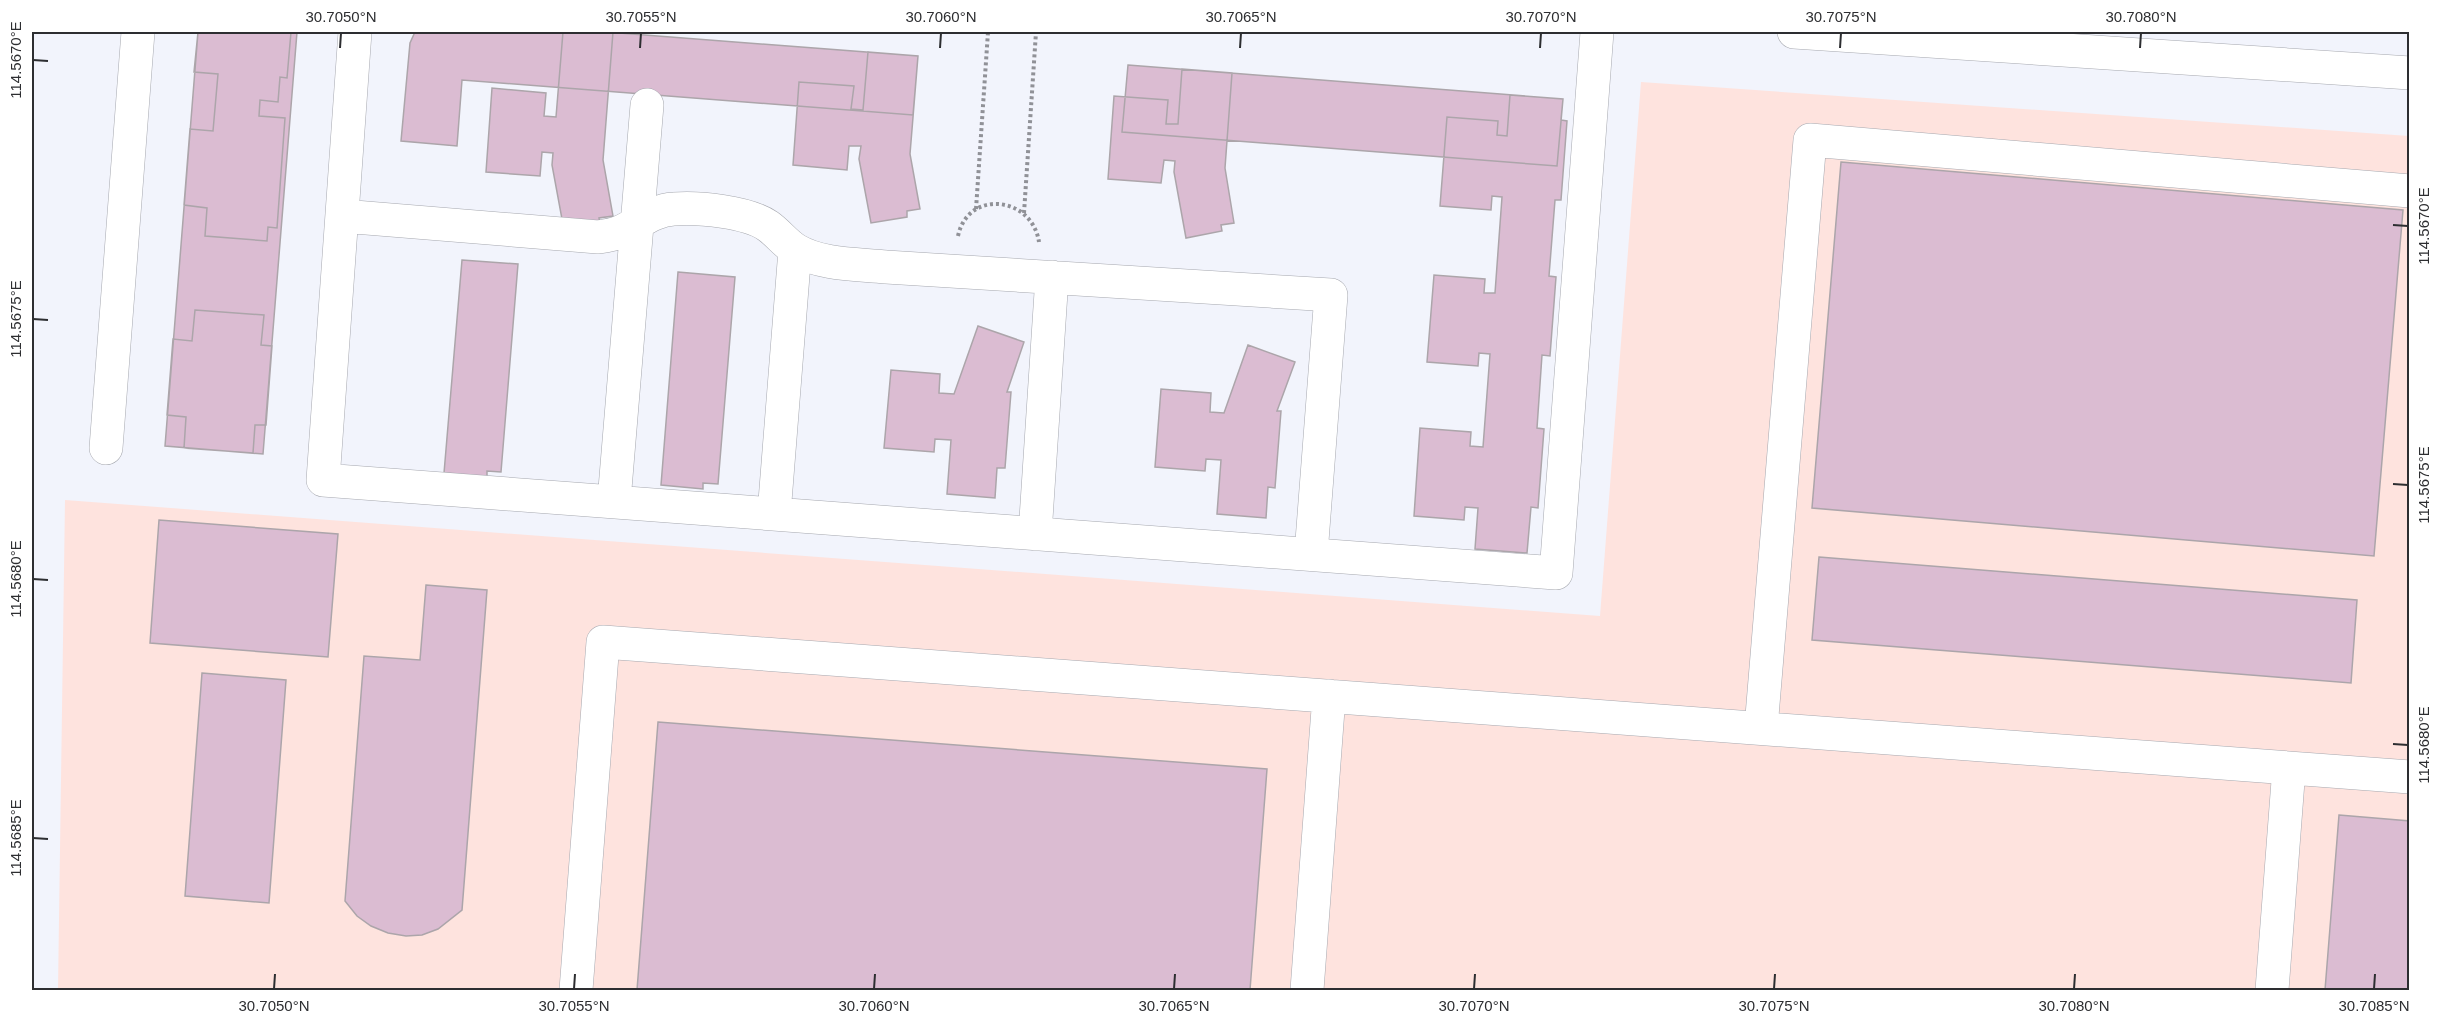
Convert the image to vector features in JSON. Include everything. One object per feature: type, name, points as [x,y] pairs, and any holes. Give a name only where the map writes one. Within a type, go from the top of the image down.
[{"type":"street","points":[[106,448],[138,32]]},
{"type":"street","points":[[355,32],[323,480],[1556,573],[1597,32]]},
{"type":"street","points":[[1794,32],[2409,73]]},
{"type":"street","points":[[614,501],[647,105]]},
{"type":"street","points":[[1761,728],[1810,140],[2409,191]]},
{"type":"street","points":[[342,216],[598,237],[618,233],[656,212],[676,209],[730,213],[757,219],[795,250],[818,259],[886,267],[1330,295],[1311,554]]},
{"type":"street","points":[[774,514],[795,250]]},
{"type":"street","points":[[1035,534],[1039,277]]},
{"type":"street","points":[[576,990],[603,642],[2409,777]]},
{"type":"street","points":[[1307,990],[1329,696]]},
{"type":"street","points":[[2272,990],[2289,768]]},
{"type":"path","points":[[976,210],[988,32]]},
{"type":"path","points":[[1024,213],[1036,32]]},
{"type":"path","points":[[969,272],[962,264],[957,243],[959,232],[964,222],[976,210],[995,203],[1007,204],[1024,213],[1036,228],[1039,241],[1034,266],[1039,277]]},
{"type":"shaded area","points":[[1641,82],[2409,136],[2409,990],[58,990],[65,500],[1600,616]]},
{"type":"building","points":[[198,32],[291,32],[287,78],[280,77],[278,102],[260,100],[259,116],[285,118],[277,228],[268,227],[267,241],[205,236],[207,208],[184,205],[190,129],[213,131],[218,74],[194,72]]},
{"type":"building","points":[[198,32],[297,32],[263,454],[165,446]]},
{"type":"building","points":[[415,32],[606,32],[918,56],[913,115],[462,80],[457,146],[401,141],[410,43]]},
{"type":"building","points":[[563,32],[613,32],[603,160],[613,216],[599,218],[600,224],[564,230],[552,165],[553,153],[542,152],[540,176],[486,172],[492,88],[546,93],[544,116],[556,117]]},
{"type":"building","points":[[868,52],[918,56],[910,154],[920,209],[907,211],[907,217],[871,223],[859,159],[861,146],[849,146],[847,170],[793,165],[799,82],[854,86],[851,109],[863,110]]},
{"type":"building","points":[[1128,65],[1563,99],[1557,166],[1122,132]]},
{"type":"building","points":[[1182,69],[1232,73],[1225,168],[1234,223],[1221,225],[1222,231],[1186,238],[1174,172],[1175,161],[1164,160],[1161,183],[1108,179],[1114,96],[1168,100],[1166,124],[1178,124]]},
{"type":"building","points":[[1510,95],[1563,99],[1561,120],[1567,121],[1561,200],[1555,200],[1549,276],[1556,277],[1550,356],[1542,355],[1537,428],[1544,429],[1538,508],[1531,507],[1527,553],[1475,549],[1478,508],[1465,507],[1464,520],[1414,516],[1420,428],[1471,432],[1470,446],[1483,447],[1490,354],[1479,353],[1478,366],[1427,362],[1434,275],[1485,279],[1484,293],[1495,293],[1502,197],[1492,196],[1491,210],[1440,206],[1447,117],[1498,121],[1497,135],[1507,136]]},
{"type":"building","points":[[1841,162],[2403,210],[2374,556],[1812,508]]},
{"type":"building","points":[[462,260],[518,264],[501,472],[487,471],[487,477],[444,473]]},
{"type":"building","points":[[678,272],[735,277],[718,484],[703,483],[703,489],[661,485]]},
{"type":"building","points":[[195,310],[264,315],[261,345],[272,346],[266,425],[255,425],[253,453],[184,448],[186,417],[167,415],[173,339],[192,341]]},
{"type":"building","points":[[978,326],[1024,342],[1007,392],[1011,392],[1005,468],[997,468],[995,498],[947,494],[951,440],[935,439],[934,452],[884,448],[891,370],[940,374],[939,393],[954,394]]},
{"type":"building","points":[[1248,345],[1295,362],[1277,411],[1281,411],[1275,488],[1268,487],[1266,518],[1217,514],[1221,460],[1206,459],[1205,471],[1155,467],[1161,389],[1211,393],[1210,412],[1224,413]]},
{"type":"building","points":[[159,520],[338,534],[328,657],[150,643]]},
{"type":"building","points":[[1819,557],[2357,600],[2351,683],[1812,640]]},
{"type":"building","points":[[426,585],[487,590],[462,910],[438,929],[422,935],[406,936],[388,933],[371,926],[357,916],[345,901],[364,656],[420,660]]},
{"type":"building","points":[[202,673],[286,680],[269,903],[185,896]]},
{"type":"building","points":[[658,722],[1267,769],[1250,990],[637,990]]},
{"type":"building","points":[[2339,815],[2410,821],[2410,990],[2325,990]]}]
